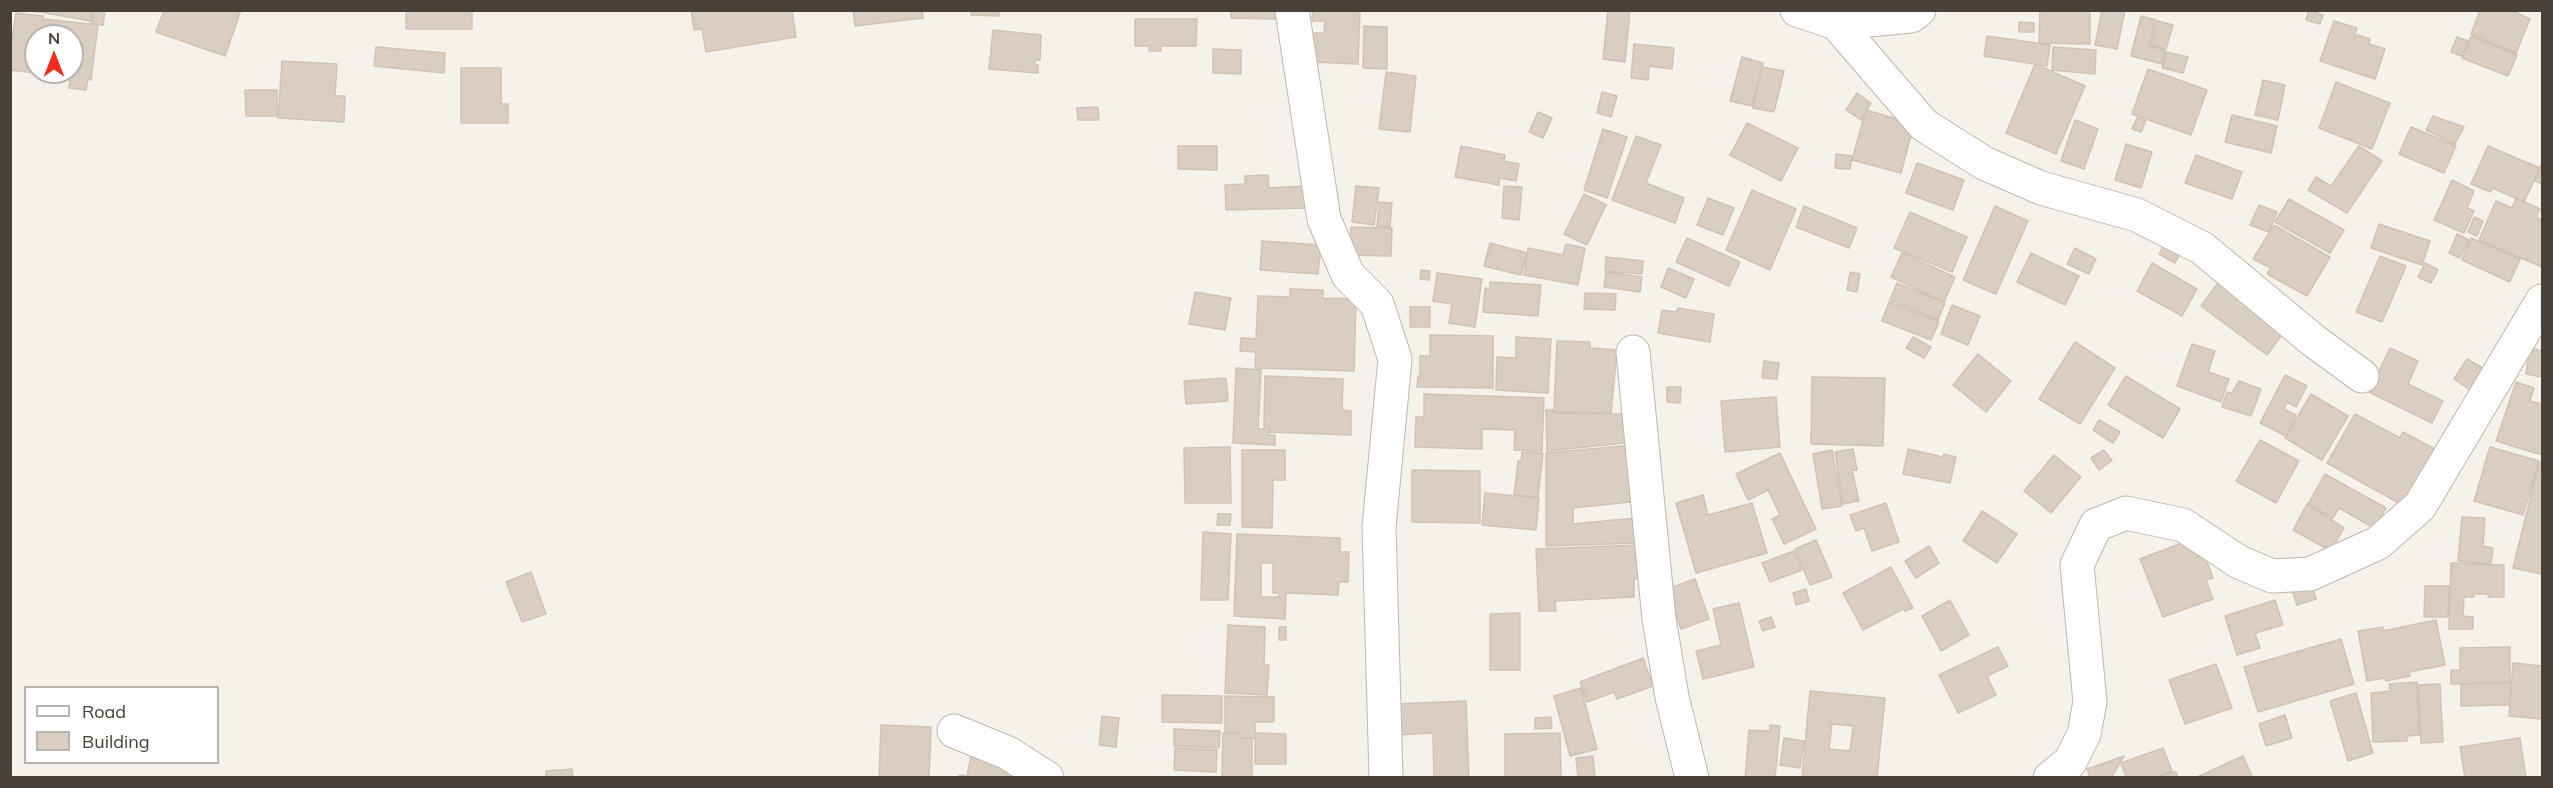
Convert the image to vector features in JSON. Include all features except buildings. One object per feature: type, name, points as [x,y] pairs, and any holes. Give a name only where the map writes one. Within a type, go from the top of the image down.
[{"type":"street","points":[[1292,10],[1324,219],[1348,275],[1377,304],[1395,359],[1379,527],[1386,777]]},
{"type":"street","points":[[1797,10],[1836,23],[1911,16],[1919,10]]},
{"type":"street","points":[[1836,23],[1924,125],[1984,163],[2041,188],[2137,215],[2202,248],[2314,341],[2362,376]]},
{"type":"street","points":[[2050,777],[2070,762],[2084,734],[2090,702],[2077,565],[2096,525],[2126,513],[2184,525],[2240,562],[2272,576],[2310,574],[2378,543],[2420,506],[2542,301]]},
{"type":"street","points":[[1633,352],[1659,619],[1672,697],[1692,777]]},
{"type":"street","points":[[954,731],[1008,753],[1047,777]]}]
